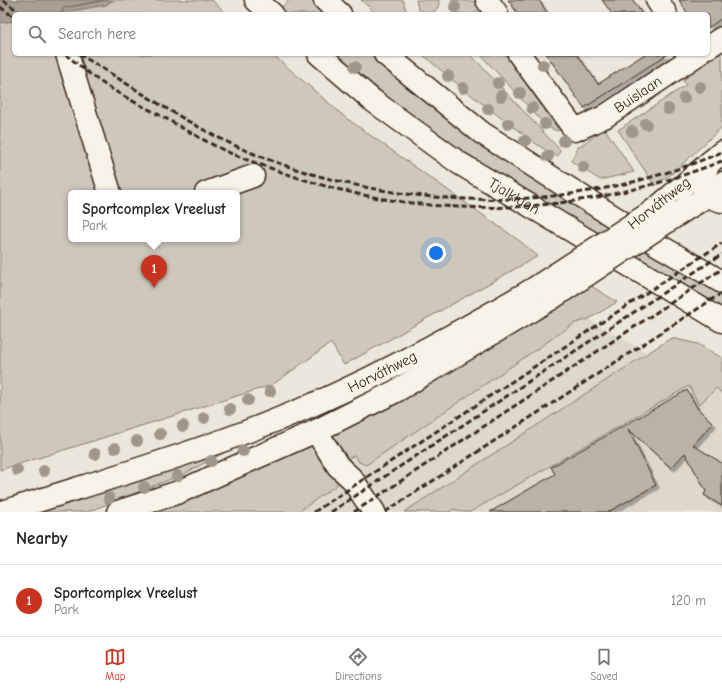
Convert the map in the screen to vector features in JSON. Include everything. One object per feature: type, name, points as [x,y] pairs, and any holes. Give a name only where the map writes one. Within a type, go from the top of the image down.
[{"type":"main road","points":[[256,0],[270,12]]},
{"type":"main road","points":[[325,0],[338,12]]},
{"type":"main road","points":[[487,0],[496,12]]},
{"type":"main road","points":[[657,0],[665,12]]},
{"type":"main road","name":"Buislaan","points":[[710,46],[722,38]]},
{"type":"main road","points":[[68,56],[109,190]]},
{"type":"main road","name":"Tjalklaan","points":[[321,56],[372,100],[459,163],[722,322]]},
{"type":"main road","points":[[387,56],[482,133],[651,241],[722,282]]},
{"type":"main road","name":"Buislaan","points":[[520,56],[575,130],[604,118],[694,56]]},
{"type":"main road","points":[[716,157],[702,180],[703,187],[718,193]]},
{"type":"main road","name":"Horváthweg","points":[[118,512],[179,492],[316,431],[396,391],[674,206],[716,157]]},
{"type":"main road","points":[[214,190],[252,176]]},
{"type":"main road","name":"Horváthweg","points":[[674,206],[718,193]]},
{"type":"main road","name":"Horváthweg","points":[[3,512],[167,460],[291,414],[396,364],[493,313],[544,293]]},
{"type":"main road","points":[[316,431],[338,466],[352,479],[374,512]]},
{"type":"shaded area","points":[[0,0],[212,0],[225,12],[12,12],[12,56],[274,56],[346,118],[521,242],[538,256],[344,365],[331,343],[272,385],[0,470]]},
{"type":"shaded area","points":[[289,0],[312,0],[326,12],[284,12],[280,9]]},
{"type":"shaded area","points":[[361,0],[403,0],[406,12],[375,12]]},
{"type":"shaded area","points":[[416,0],[439,0],[439,5],[435,11],[425,12],[418,9]]},
{"type":"shaded area","points":[[452,0],[483,2],[485,6],[476,12],[452,12],[450,10]]},
{"type":"shaded area","points":[[718,50],[722,57],[722,127],[674,172],[655,186],[618,130],[686,85],[683,80],[689,76],[686,72]]},
{"type":"shaded area","points":[[337,56],[375,56],[418,94],[580,206],[722,293],[722,312],[489,169],[401,107]]},
{"type":"shaded area","points":[[424,56],[472,56],[560,150],[558,156],[552,155],[502,119]]},
{"type":"shaded area","points":[[482,56],[506,56],[557,128],[562,125],[563,131],[547,127]]},
{"type":"shaded area","points":[[605,129],[634,172],[600,180],[571,161],[578,147]]},
{"type":"shaded area","points":[[588,284],[617,302],[589,319],[575,323],[366,465],[359,462],[354,455],[330,471],[338,484],[298,512],[143,512]]},
{"type":"shaded area","points":[[589,319],[647,353],[404,512],[298,512],[338,485],[329,471],[354,455],[359,462],[366,465],[575,323]]},
{"type":"shaded area","points":[[671,338],[698,344],[722,358],[722,393],[716,388],[699,405],[689,386],[470,512],[462,512],[454,509],[449,512],[404,512]]},
{"type":"shaded area","points":[[673,371],[722,372],[722,512],[449,512]]},
{"type":"shaded area","points":[[248,440],[184,474],[87,512],[35,512]]},
{"type":"water","points":[[0,0],[113,0],[106,5],[66,12],[12,12],[12,21],[0,23]]},
{"type":"building","points":[[508,0],[539,0],[547,12],[517,12]]},
{"type":"building","points":[[602,0],[633,0],[641,12],[611,12]]},
{"type":"building","points":[[679,0],[722,0],[722,18],[710,27],[710,12],[687,12]]},
{"type":"building","points":[[547,56],[578,56],[598,84],[642,56],[665,56],[584,108]]},
{"type":"building","points":[[687,390],[698,409],[713,423],[693,445],[722,463],[722,506],[704,495],[706,491],[685,453],[671,468],[628,429],[656,485],[608,512],[490,512],[555,474],[551,467]]},
{"type":"railway","points":[[3,0],[19,12]]},
{"type":"railway","points":[[0,7],[12,16]]},
{"type":"railway","points":[[68,56],[94,77],[119,93],[205,141],[230,153],[329,187],[385,199],[441,206],[498,207],[554,204],[611,194],[667,180],[722,161]]},
{"type":"railway","points":[[82,56],[194,125],[242,149],[267,159],[323,177],[380,190],[438,197],[496,199],[554,196],[611,187],[667,172],[722,152]]},
{"type":"railway","points":[[314,512],[722,243]]},
{"type":"railway","points":[[331,512],[722,254]]},
{"type":"railway","points":[[354,512],[722,269]]},
{"type":"railway","points":[[385,512],[722,293]]},
{"type":"place","name":"Sportcomplex Vreelust","points":[[154,288]]}]
